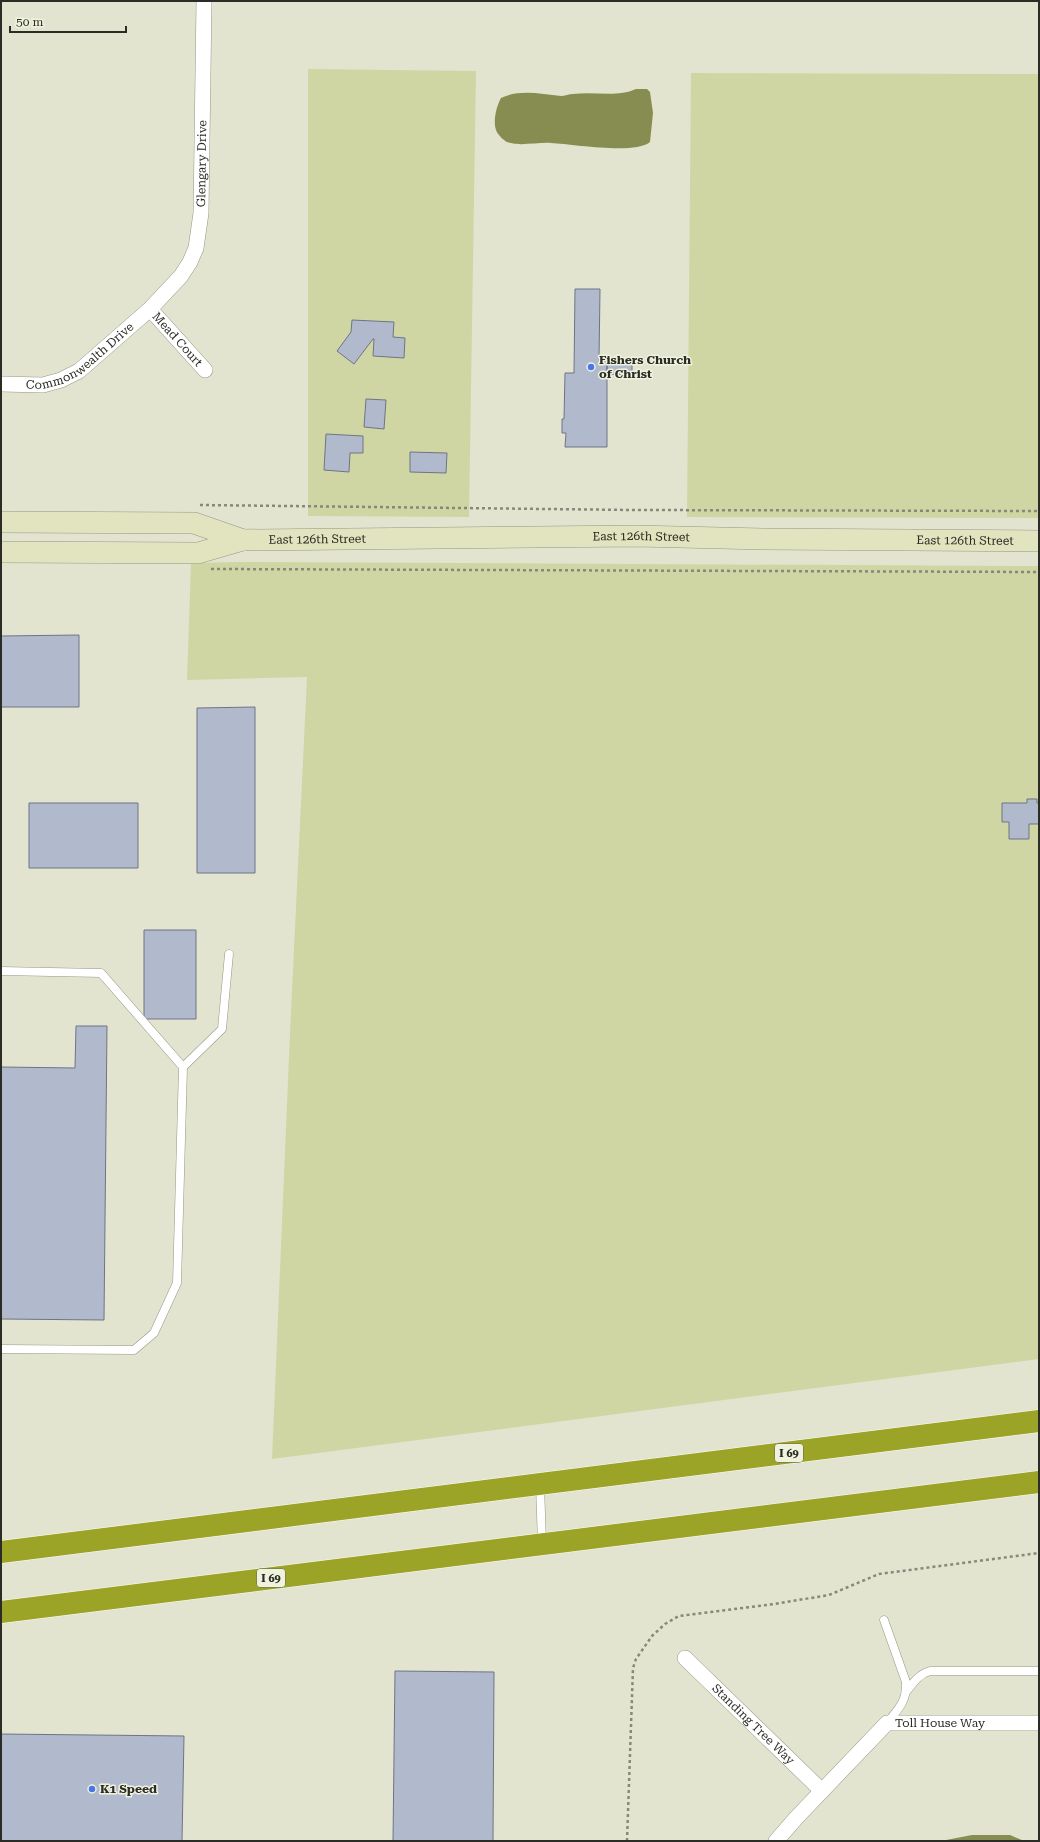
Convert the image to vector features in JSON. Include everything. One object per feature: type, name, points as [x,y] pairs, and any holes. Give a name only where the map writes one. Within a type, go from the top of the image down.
[{"type":"highway","name":"I 69","points":[[1,1552],[1039,1421]]},
{"type":"highway","name":"I 69","points":[[1,1612],[1039,1482]]},
{"type":"main road","name":"East 126th Street","points":[[1,522],[194,523],[243,540]]},
{"type":"main road","name":"East 126th Street","points":[[1,552],[198,553],[243,540],[637,536],[770,540],[1039,541]]},
{"type":"street","name":"Glengary Drive","points":[[150,309],[181,276],[190,262],[196,248],[199,232],[201,212],[204,1]]},
{"type":"street","name":"Mead Court","points":[[150,309],[205,370]]},
{"type":"street","name":"Commonwealth Drive","points":[[1,384],[43,385],[61,380],[79,371],[150,309]]},
{"type":"street","name":"Standing Tree Way","points":[[685,1658],[822,1791]]},
{"type":"street","name":"Toll House Way","points":[[776,1841],[887,1723],[1039,1723]]},
{"type":"lane","points":[[183,1067],[222,1029],[229,954]]},
{"type":"lane","points":[[1,971],[101,973],[183,1067],[178,1283],[154,1333],[134,1350],[1,1349]]},
{"type":"lane","points":[[540,1484],[542,1544]]},
{"type":"lane","points":[[884,1620],[906,1682],[904,1701],[887,1723]]},
{"type":"lane","points":[[906,1692],[917,1678],[923,1673],[930,1671],[1039,1671]]},
{"type":"path","points":[[196,505],[633,510],[1039,511]]},
{"type":"path","points":[[207,569],[1039,572]]},
{"type":"path","points":[[627,1841],[633,1668],[641,1650],[652,1636],[665,1624],[679,1616],[774,1604],[829,1595],[879,1574],[1039,1553]]},
{"type":"shaded area","points":[[308,69],[476,71],[469,517],[308,516]]},
{"type":"shaded area","points":[[691,73],[1039,74],[1039,518],[687,517]]},
{"type":"shaded area","points":[[636,89],[647,89],[650,92],[653,113],[650,142],[642,146],[631,148],[603,148],[551,143],[515,144],[503,139],[495,127],[495,117],[499,102],[501,98],[508,95],[523,93],[561,96],[581,93],[613,94],[628,92]]},
{"type":"shaded area","points":[[191,563],[1039,566],[1039,1359],[272,1459],[307,677],[187,680]]},
{"type":"shaded area","points":[[972,1835],[1010,1835],[1024,1841],[941,1841]]},
{"type":"building","name":"Fishers Church of Christ","points":[[575,289],[600,289],[599,361],[607,362],[607,447],[565,447],[566,433],[562,433],[562,419],[564,419],[565,373],[574,373]]},
{"type":"building","points":[[352,320],[394,322],[393,337],[405,338],[404,358],[373,356],[373,339],[354,364],[337,351],[351,332]]},
{"type":"building","points":[[607,362],[632,362],[632,375],[607,374]]},
{"type":"building","points":[[366,399],[386,400],[384,429],[364,427]]},
{"type":"building","points":[[326,434],[363,436],[363,453],[350,453],[349,472],[324,470]]},
{"type":"building","points":[[410,452],[447,453],[446,473],[410,472]]},
{"type":"building","points":[[79,635],[79,707],[1,707],[1,636]]},
{"type":"building","points":[[255,707],[255,873],[197,873],[197,708]]},
{"type":"building","points":[[1027,799],[1037,799],[1037,803],[1039,803],[1039,824],[1029,824],[1029,839],[1009,839],[1009,822],[1002,822],[1002,803],[1027,803]]},
{"type":"building","points":[[29,803],[138,803],[138,868],[29,868]]},
{"type":"building","points":[[144,930],[196,930],[196,1019],[144,1019]]},
{"type":"building","points":[[76,1026],[107,1026],[104,1320],[1,1319],[1,1067],[75,1068]]},
{"type":"building","points":[[395,1671],[494,1672],[493,1841],[393,1841]]},
{"type":"building","name":"K1 Speed","points":[[1,1734],[184,1736],[182,1841],[1,1841]]},
{"type":"place","name":"Fishers Church of Christ","points":[[591,367]]},
{"type":"place","name":"K1 Speed","points":[[92,1789]]}]
